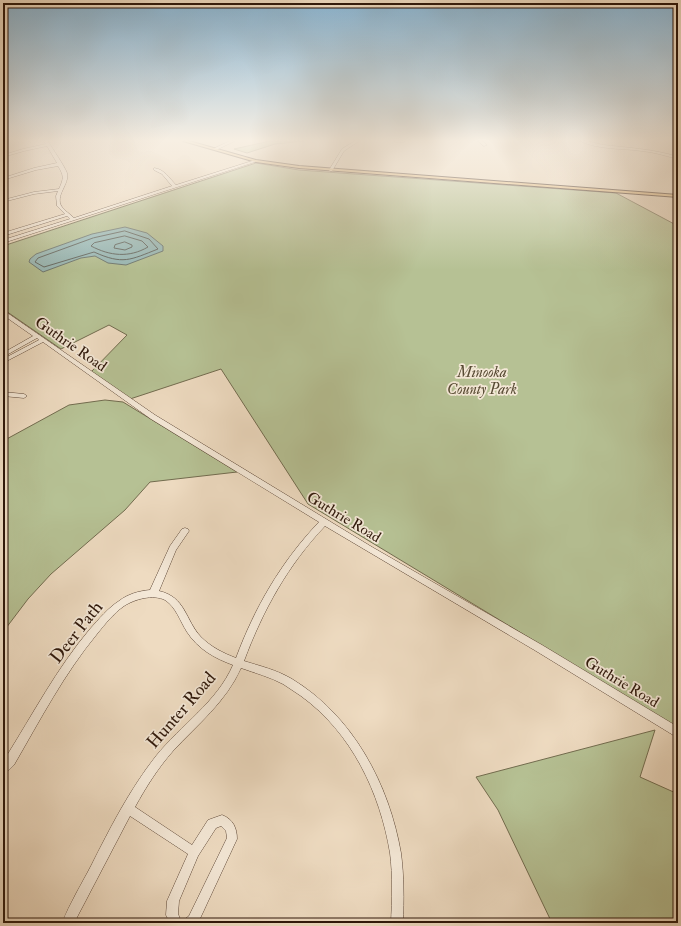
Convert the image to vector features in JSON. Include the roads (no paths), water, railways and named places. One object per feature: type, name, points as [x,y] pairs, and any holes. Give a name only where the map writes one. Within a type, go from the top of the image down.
[{"type":"main road","points":[[522,184],[678,196]]},
{"type":"street","points":[[62,184],[59,190],[59,206],[66,215],[72,219]]},
{"type":"street","points":[[3,242],[180,184]]},
{"type":"street","points":[[3,201],[34,193],[59,190]]},
{"type":"street","points":[[3,235],[66,215]]},
{"type":"street","name":"Guthrie Road","points":[[3,312],[115,392],[324,522],[539,648],[678,733]]},
{"type":"street","points":[[3,362],[37,336]]},
{"type":"street","points":[[3,354],[16,351],[43,340]]},
{"type":"street","points":[[3,394],[24,396]]},
{"type":"street","name":"Hunter Road","points":[[68,923],[120,821],[152,771],[183,733],[214,702],[231,677],[270,592],[285,567],[298,550],[324,522]]},
{"type":"street","points":[[153,594],[173,548],[185,531]]},
{"type":"street","name":"Deer Path","points":[[3,768],[10,761],[81,646],[100,622],[118,605],[138,595],[160,594],[174,600],[194,635],[206,648],[238,663],[258,668],[302,691],[345,731],[360,752],[377,787],[388,821],[398,880],[397,923]]},
{"type":"street","points":[[129,809],[194,852]]},
{"type":"street","points":[[176,923],[172,915],[173,901],[194,852],[212,824],[222,820],[229,825],[232,830],[232,839],[194,920],[189,923]]},
{"type":"water","points":[[125,227],[147,233],[163,246],[163,251],[126,265],[108,263],[95,256],[81,258],[43,272],[29,262],[30,259],[36,254],[92,234]]},
{"type":"park label","name":"Minooka County Park","points":[[482,380]]}]
